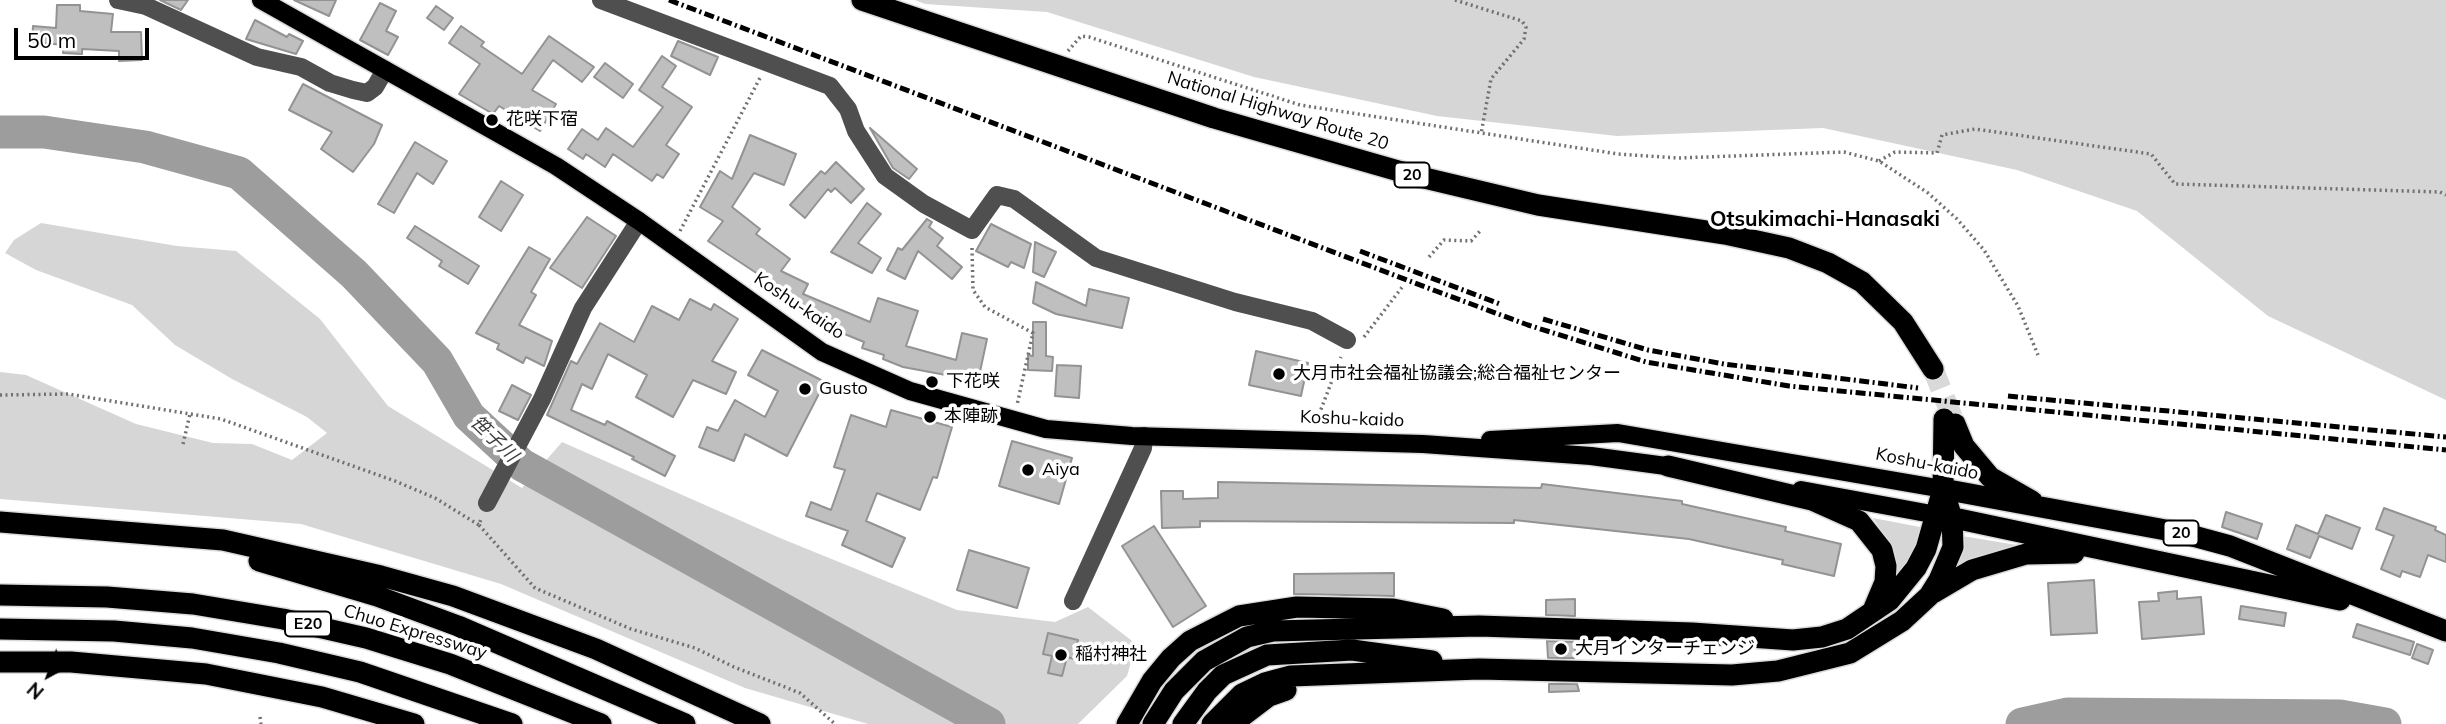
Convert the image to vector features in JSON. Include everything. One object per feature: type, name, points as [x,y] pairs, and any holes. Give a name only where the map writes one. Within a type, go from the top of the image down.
[{"type":"highway","name":"National Highway Route 20","points":[[862,0],[1214,118],[1416,176],[1538,205],[1725,234],[1789,248],[1828,263],[1862,282],[1903,322],[1933,369]]},
{"type":"highway","points":[[1929,596],[1947,566],[1953,547],[1945,516],[1943,489],[1949,421],[1964,446],[1990,477],[2053,511]]},
{"type":"highway","points":[[1668,466],[1812,500],[1859,521],[1882,550],[1886,566],[1883,590],[1870,616]]},
{"type":"highway","name":"Koshu-kaido","points":[[1943,489],[2182,533],[2230,546],[2446,631]]},
{"type":"highway","points":[[1157,717],[1204,661],[1247,637],[1301,628],[1479,626],[1692,633],[1793,640],[1822,637],[1847,629],[1890,600],[1916,568],[1945,516]]},
{"type":"highway","name":"Koshu-kaido","points":[[1945,516],[2187,565],[2407,617]]},
{"type":"highway","points":[[0,522],[223,540],[307,557],[453,596],[596,649],[760,724]]},
{"type":"highway","points":[[123,532],[217,550],[377,596],[528,655],[685,724]]},
{"type":"highway","points":[[1212,724],[1242,694],[1265,682],[1291,676],[1479,668],[1732,675],[1778,671],[1850,653],[1902,621],[1929,596],[1972,570],[2026,554],[2058,551],[2187,565]]},
{"type":"highway","name":"Chuo Expressway","points":[[0,596],[107,597],[193,604],[283,619],[366,638],[450,664],[601,724]]},
{"type":"highway","points":[[1127,724],[1171,658],[1190,641],[1239,616],[1297,607],[1393,609],[1479,626]]},
{"type":"highway","name":"E20","points":[[0,629],[114,631],[192,638],[279,653],[360,672],[512,724]]},
{"type":"highway","points":[[1183,724],[1207,691],[1223,675],[1267,655],[1352,650],[1479,668]]},
{"type":"highway","points":[[0,662],[71,662],[206,674],[322,697],[414,724]]},
{"type":"highway","points":[[1231,724],[1269,696],[1292,688],[1318,683],[1380,680],[1479,668]]},
{"type":"main road","name":"Koshu-kaido","points":[[261,0],[495,129],[639,221],[821,352],[910,391],[1046,429],[1144,436],[1423,444],[1591,456],[1668,466],[1945,516]]},
{"type":"main road","name":"Koshu-kaido","points":[[1423,444],[1618,433],[1943,489]]},
{"type":"lane","points":[[118,0],[146,6],[257,57],[301,67],[330,83],[352,90],[367,93],[375,88],[385,70]]},
{"type":"lane","points":[[601,0],[830,86],[848,109],[856,131],[885,176],[924,204],[972,230],[997,195],[1014,199],[1096,258],[1235,302],[1312,321],[1347,340]]},
{"type":"lane","points":[[487,503],[542,399],[583,308],[639,221]]},
{"type":"lane","points":[[1073,601],[1143,448],[1144,436]]},
{"type":"path","points":[[1455,0],[1522,20],[1526,27],[1524,39],[1491,79],[1481,134]]},
{"type":"path","points":[[1062,66],[1075,41],[1081,36],[1300,105],[1481,134],[1651,157],[1844,152],[1879,161],[1928,193],[1957,219],[1984,250],[2018,306],[2038,355]]},
{"type":"path","points":[[679,233],[768,62]]},
{"type":"path","points":[[1879,161],[1895,152],[1937,153],[1942,135],[1975,129],[2151,153],[2175,184],[2440,192],[2446,195]]},
{"type":"path","points":[[1429,257],[1444,240],[1471,241],[1482,229]]},
{"type":"path","points":[[972,230],[973,290],[985,307],[1033,333],[1017,408]]},
{"type":"path","points":[[1321,411],[1347,340],[1366,336],[1403,286]]},
{"type":"path","points":[[0,395],[68,394],[220,419],[395,481],[435,498],[478,525],[535,587],[631,629],[695,648],[734,667],[800,692],[835,724]]},
{"type":"path","points":[[183,444],[190,414]]},
{"type":"path","points":[[478,525],[487,503]]},
{"type":"path","points":[[260,717],[261,724]]},
{"type":"shaded area","points":[[915,0],[2446,0],[2446,400],[2268,316],[2137,211],[2017,170],[1823,128],[1617,136],[1437,116],[1254,77],[1047,12],[925,4]]},
{"type":"shaded area","points":[[41,223],[177,246],[236,251],[320,319],[388,406],[522,488],[562,442],[780,538],[957,610],[1055,622],[1088,607],[1136,644],[1127,676],[1078,724],[868,724],[745,688],[501,584],[301,524],[0,499],[0,372],[26,375],[136,424],[213,443],[252,444],[292,460],[327,433],[307,417],[232,379],[175,345],[132,305],[36,270],[5,253],[14,240]]},
{"type":"shaded area","points":[[1873,518],[1925,528],[1911,562],[1895,582],[1893,549]]},
{"type":"shaded area","points":[[1962,536],[2017,545],[1958,566]]},
{"type":"building","points":[[160,0],[188,0],[181,10]]},
{"type":"building","points":[[294,0],[336,0],[329,16]]},
{"type":"building","points":[[380,3],[396,11],[386,31],[398,37],[388,55],[360,40]]},
{"type":"building","points":[[57,5],[80,5],[80,11],[113,14],[111,32],[141,32],[142,60],[119,61],[119,51],[82,49],[82,54],[63,53],[64,45],[32,42],[33,26],[56,28]]},
{"type":"building","points":[[436,6],[453,18],[444,30],[427,18]]},
{"type":"building","points":[[255,20],[287,37],[289,34],[303,41],[296,54],[246,39]]},
{"type":"building","points":[[461,26],[484,42],[481,46],[522,74],[549,36],[594,67],[582,82],[553,60],[532,90],[556,104],[540,131],[499,106],[493,114],[459,94],[480,64],[449,43]]},
{"type":"building","points":[[678,41],[718,57],[710,75],[671,56]]},
{"type":"building","points":[[662,56],[676,66],[662,87],[692,107],[666,145],[679,154],[663,178],[657,174],[652,181],[613,154],[605,167],[586,154],[583,159],[568,149],[582,129],[598,140],[606,128],[633,147],[663,107],[639,90]]},
{"type":"building","points":[[605,63],[633,84],[623,98],[594,77]]},
{"type":"building","points":[[303,84],[382,125],[374,144],[353,172],[321,149],[332,132],[289,110]]},
{"type":"building","points":[[870,128],[917,169],[909,179],[893,168]]},
{"type":"building","points":[[750,135],[796,154],[784,185],[754,173],[732,207],[760,229],[756,234],[790,259],[781,271],[808,284],[803,294],[870,322],[878,298],[918,311],[906,346],[956,360],[962,333],[987,339],[978,381],[903,367],[883,359],[884,355],[862,348],[864,342],[806,318],[809,312],[773,293],[776,286],[708,241],[723,221],[700,207],[720,171],[732,179]]},
{"type":"building","points":[[415,142],[447,161],[433,184],[417,173],[394,213],[378,204]]},
{"type":"building","points":[[836,162],[864,189],[851,203],[835,188],[831,192],[828,189],[805,218],[790,205],[821,171],[825,174]]},
{"type":"building","points":[[501,181],[523,195],[501,231],[479,217]]},
{"type":"building","points":[[867,203],[881,214],[858,243],[881,258],[872,273],[831,252]]},
{"type":"building","points":[[587,217],[616,236],[582,288],[550,268]]},
{"type":"building","points":[[927,219],[932,222],[929,227],[943,238],[937,246],[962,267],[952,279],[918,251],[905,279],[887,270],[898,248],[902,250]]},
{"type":"building","points":[[991,224],[1031,244],[1024,268],[1011,262],[1008,267],[976,251]]},
{"type":"building","points":[[415,226],[479,266],[468,284],[439,266],[442,261],[407,238]]},
{"type":"building","points":[[1035,242],[1056,252],[1044,277],[1033,272]]},
{"type":"building","points":[[529,247],[550,259],[531,292],[536,295],[519,325],[552,341],[544,366],[526,357],[523,363],[497,349],[499,344],[476,333]]},
{"type":"building","points":[[1036,282],[1086,306],[1089,289],[1129,298],[1122,328],[1056,314],[1033,303]]},
{"type":"building","points":[[690,299],[711,310],[714,304],[738,319],[712,361],[736,372],[726,394],[693,380],[673,417],[636,397],[647,375],[608,354],[592,389],[582,384],[571,410],[605,425],[607,421],[675,456],[665,476],[632,459],[634,457],[547,415],[571,361],[577,364],[600,323],[634,342],[652,306],[679,320]]},
{"type":"building","points":[[1033,322],[1046,322],[1046,356],[1053,357],[1052,371],[1028,370],[1028,355],[1033,356]]},
{"type":"building","points":[[762,350],[825,382],[787,456],[745,434],[734,461],[699,447],[707,427],[718,431],[735,400],[765,417],[778,391],[748,375]]},
{"type":"building","name":"大月市社会福祉協議会;総合福祉センター","points":[[1256,351],[1308,363],[1301,396],[1249,385]]},
{"type":"building","points":[[1057,365],[1081,366],[1079,398],[1055,396]]},
{"type":"building","points":[[512,385],[531,395],[518,420],[499,411]]},
{"type":"building","points":[[891,410],[952,427],[937,478],[933,477],[920,510],[877,493],[866,521],[905,538],[892,567],[842,545],[848,531],[806,516],[811,502],[831,510],[845,470],[834,467],[851,415],[886,427]]},
{"type":"building","points":[[1012,441],[1072,458],[1059,504],[999,486]]},
{"type":"building","points":[[1218,482],[1541,488],[1542,484],[1682,501],[1682,504],[1786,527],[1785,531],[1841,544],[1834,576],[1782,564],[1783,560],[1689,539],[1514,520],[1514,523],[1200,521],[1200,527],[1162,528],[1161,491],[1183,491],[1183,499],[1218,498]]},
{"type":"building","points":[[2384,508],[2436,527],[2435,530],[2446,535],[2446,562],[2428,555],[2420,577],[2402,571],[2400,577],[2381,569],[2394,536],[2376,529]]},
{"type":"building","points":[[2226,512],[2262,524],[2257,539],[2222,527]]},
{"type":"building","points":[[2326,515],[2360,528],[2352,549],[2319,536],[2310,558],[2287,549],[2296,525],[2318,534]]},
{"type":"building","points":[[1154,526],[1206,606],[1173,627],[1122,546]]},
{"type":"building","points":[[969,550],[1029,568],[1017,608],[957,590]]},
{"type":"building","points":[[1394,573],[1394,596],[1294,594],[1294,574]]},
{"type":"building","points":[[2094,580],[2097,633],[2051,635],[2048,583]]},
{"type":"building","points":[[2177,591],[2177,599],[2201,597],[2204,634],[2142,639],[2139,602],[2159,601],[2158,593]]},
{"type":"building","points":[[1575,599],[1575,616],[1546,615],[1546,600]]},
{"type":"building","points":[[2241,606],[2286,613],[2284,626],[2239,619]]},
{"type":"building","points":[[2357,624],[2414,642],[2410,655],[2353,637]]},
{"type":"building","name":"稲村神社","points":[[1048,633],[1078,640],[1074,659],[1067,657],[1062,676],[1048,673],[1052,656],[1043,654]]},
{"type":"building","points":[[1547,641],[1575,642],[1575,658],[1548,658]]},
{"type":"building","points":[[2417,644],[2433,650],[2428,664],[2412,658]]},
{"type":"building","points":[[1549,684],[1577,684],[1579,691],[1549,692]]},
{"type":"waterway","name":"笹子川","points":[[0,132],[44,132],[145,147],[239,173],[354,274],[437,361],[469,416],[522,465],[989,724]]},
{"type":"waterway","name":"笹子川","points":[[2022,724],[2067,714],[2340,716],[2385,724]]},
{"type":"tunnel","points":[[1933,369],[1955,424]]},
{"type":"railway","points":[[669,0],[1436,291],[1528,325],[1646,362],[1789,386],[2446,450]]},
{"type":"railway","points":[[1360,251],[1500,304]]},
{"type":"railway","points":[[1543,319],[1648,350],[1724,364],[1918,388]]},
{"type":"railway","points":[[2008,396],[2446,437]]},
{"type":"place","name":"花咲下宿","points":[[492,120]]},
{"type":"place","name":"大月市社会福祉協議会;総合福祉センター","points":[[1279,374]]},
{"type":"place","name":"下花咲","points":[[932,382]]},
{"type":"place","name":"Gusto","points":[[805,389]]},
{"type":"place","name":"本陣跡","points":[[930,417]]},
{"type":"place","name":"Aiya","points":[[1028,470]]},
{"type":"place","name":"大月インターチェンジ","points":[[1561,649]]},
{"type":"place","name":"稲村神社","points":[[1061,655]]},
{"type":"district","name":"Otsukimachi-Hanasaki","points":[[1825,220]]}]
